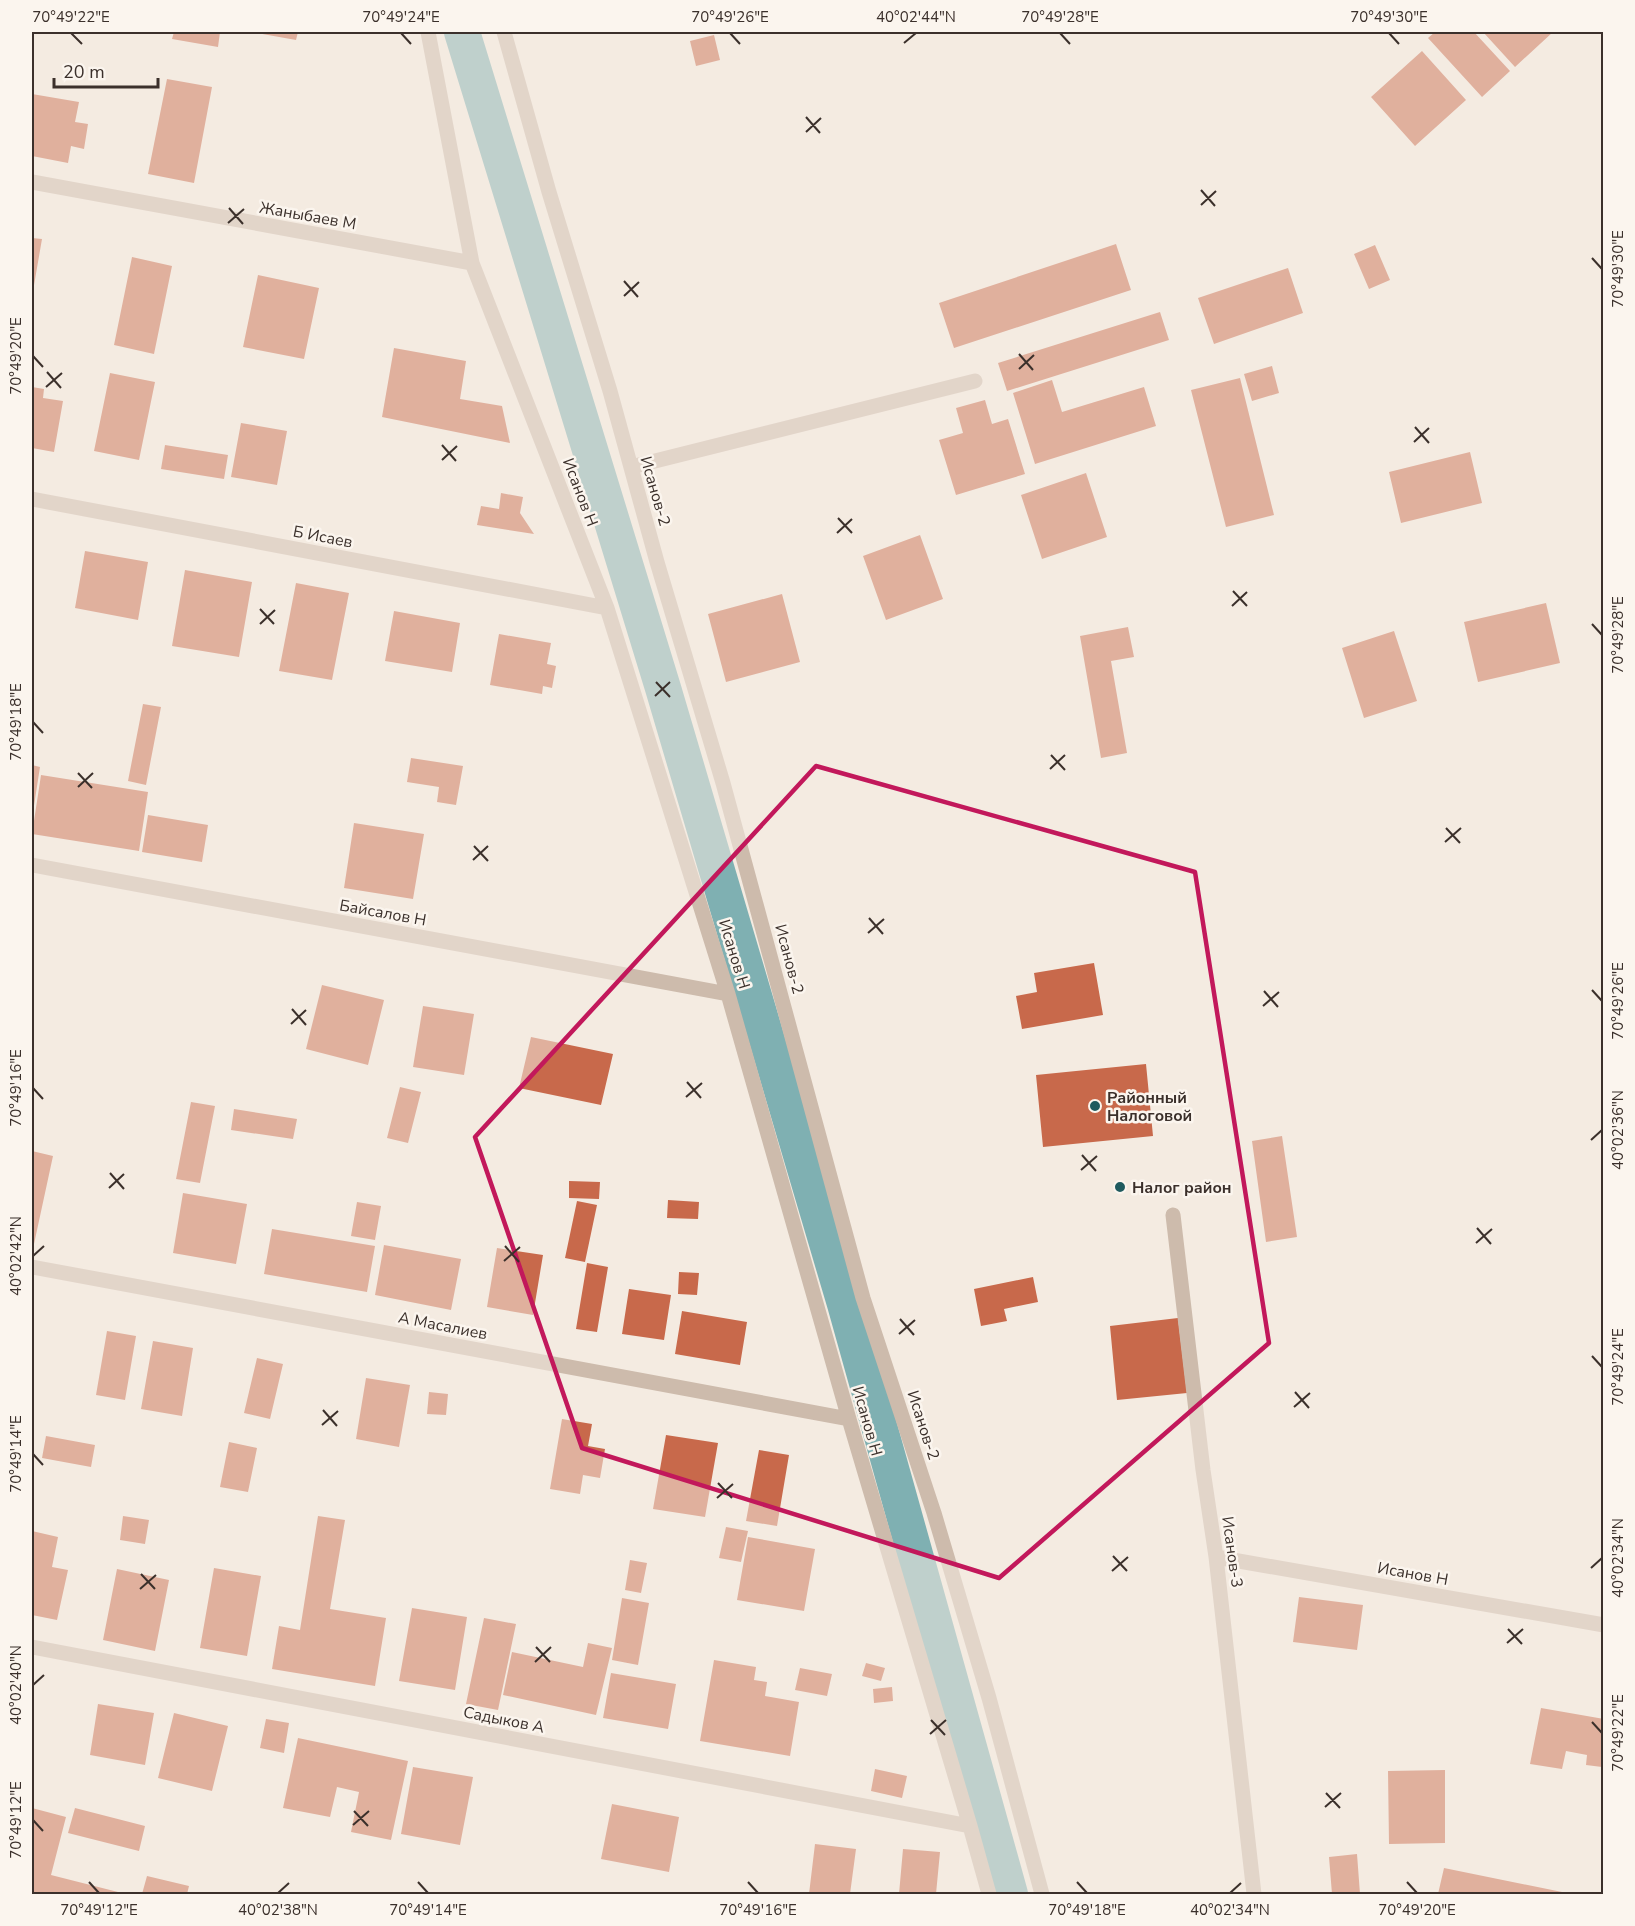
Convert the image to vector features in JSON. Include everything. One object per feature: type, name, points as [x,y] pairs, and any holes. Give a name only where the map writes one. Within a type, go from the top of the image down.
[{"type":"street","name":"Исанов Н","points":[[428,32],[472,263],[607,608],[728,994],[849,1419],[989,1894]]},
{"type":"street","name":"Исанов-2","points":[[504,32],[723,783],[863,1298],[934,1514],[989,1698],[1042,1894]]},
{"type":"street","name":"Жаныбаев М","points":[[32,182],[472,263]]},
{"type":"street","points":[[631,467],[975,381]]},
{"type":"street","name":"Б Исаев","points":[[32,499],[607,608]]},
{"type":"street","name":"Байсалов Н","points":[[32,865],[728,994]]},
{"type":"street","name":"Исанов-3","points":[[1173,1215],[1216,1557],[1254,1894]]},
{"type":"street","name":"А Масалиев","points":[[32,1267],[849,1419]]},
{"type":"street","name":"Исанов Н","points":[[1216,1557],[1604,1625]]},
{"type":"street","name":"Садыков А","points":[[32,1647],[970,1826]]},
{"type":"highlighted area","points":[[816,766],[1195,872],[1269,1343],[999,1578],[582,1448],[475,1137]]},
{"type":"building","points":[[174,32],[220,32],[218,47],[172,39]]},
{"type":"building","points":[[251,32],[298,32],[296,40]]},
{"type":"building","points":[[1435,32],[1474,32],[1510,71],[1482,97],[1428,38]]},
{"type":"building","points":[[1483,32],[1553,32],[1515,67]]},
{"type":"building","points":[[714,35],[720,60],[696,66],[690,41]]},
{"type":"building","points":[[1422,51],[1466,100],[1415,146],[1371,97]]},
{"type":"building","points":[[167,79],[212,87],[194,183],[148,174]]},
{"type":"building","points":[[32,94],[79,102],[75,122],[88,124],[84,149],[71,146],[68,163],[32,156]]},
{"type":"building","points":[[32,238],[42,239],[33,291],[32,290]]},
{"type":"building","points":[[1116,244],[1131,290],[954,348],[939,303]]},
{"type":"building","points":[[1375,245],[1390,280],[1369,289],[1354,254]]},
{"type":"building","points":[[132,257],[172,266],[154,354],[114,345]]},
{"type":"building","points":[[1288,268],[1303,313],[1214,344],[1198,298]]},
{"type":"building","points":[[258,275],[319,288],[304,359],[243,347]]},
{"type":"building","points":[[1160,312],[1169,340],[1007,391],[998,363]]},
{"type":"building","points":[[394,348],[466,361],[460,399],[502,406],[510,443],[382,417]]},
{"type":"building","points":[[1272,366],[1279,393],[1252,401],[1244,374]]},
{"type":"building","points":[[110,373],[155,382],[139,460],[94,451]]},
{"type":"building","points":[[1240,378],[1274,515],[1226,527],[1191,390]]},
{"type":"building","points":[[1052,380],[1062,412],[1144,387],[1156,426],[1035,464],[1013,393]]},
{"type":"building","points":[[32,387],[44,389],[43,398],[63,401],[54,452],[32,448]]},
{"type":"building","points":[[985,400],[992,424],[1008,419],[1025,474],[956,495],[939,440],[963,433],[956,408]]},
{"type":"building","points":[[241,423],[287,431],[277,485],[231,477]]},
{"type":"building","points":[[165,445],[228,455],[224,479],[161,469]]},
{"type":"building","points":[[1470,452],[1482,503],[1401,523],[1389,472]]},
{"type":"building","points":[[1086,473],[1107,537],[1042,559],[1021,495]]},
{"type":"building","points":[[501,493],[523,497],[520,513],[534,534],[477,525],[481,506],[499,509]]},
{"type":"building","points":[[920,535],[943,599],[886,620],[863,556]]},
{"type":"building","points":[[85,551],[148,562],[138,620],[75,608]]},
{"type":"building","points":[[185,570],[252,582],[239,657],[172,646]]},
{"type":"building","points":[[296,583],[349,593],[332,680],[279,671]]},
{"type":"building","points":[[782,594],[800,662],[726,682],[708,614]]},
{"type":"building","points":[[1546,603],[1560,663],[1478,682],[1464,622]]},
{"type":"building","points":[[394,611],[460,623],[452,672],[385,661]]},
{"type":"building","points":[[1128,627],[1134,657],[1111,661],[1127,753],[1101,758],[1080,636]]},
{"type":"building","points":[[1394,631],[1417,701],[1364,718],[1342,648]]},
{"type":"building","points":[[499,634],[551,643],[547,664],[556,666],[552,688],[543,686],[542,694],[490,685]]},
{"type":"building","points":[[143,704],[161,707],[146,785],[128,781]]},
{"type":"building","points":[[411,758],[463,766],[456,805],[437,802],[439,787],[407,782]]},
{"type":"building","points":[[32,765],[40,767],[33,812],[32,812]]},
{"type":"building","points":[[41,775],[148,792],[139,851],[32,834]]},
{"type":"building","points":[[148,815],[208,825],[202,862],[142,852]]},
{"type":"building","points":[[354,823],[424,834],[413,899],[344,888]]},
{"type":"building","points":[[1094,963],[1103,1015],[1022,1029],[1016,996],[1037,992],[1034,973]]},
{"type":"building","points":[[322,985],[384,1000],[368,1065],[306,1049]]},
{"type":"building","points":[[423,1006],[474,1014],[464,1075],[413,1067]]},
{"type":"building","points":[[531,1037],[613,1054],[601,1105],[519,1088]]},
{"type":"building","name":"Районный Налоговой","points":[[1146,1064],[1153,1136],[1043,1147],[1036,1075]]},
{"type":"building","points":[[400,1087],[421,1092],[408,1143],[387,1138]]},
{"type":"building","points":[[191,1102],[215,1106],[200,1183],[176,1179]]},
{"type":"building","points":[[234,1109],[297,1119],[293,1139],[231,1130]]},
{"type":"building","points":[[1282,1136],[1297,1237],[1266,1242],[1252,1141]]},
{"type":"building","points":[[32,1151],[53,1156],[34,1244],[32,1243]]},
{"type":"building","points":[[569,1181],[600,1182],[599,1199],[569,1198]]},
{"type":"building","points":[[183,1193],[247,1204],[236,1264],[173,1253]]},
{"type":"building","points":[[668,1200],[699,1202],[698,1219],[667,1218]]},
{"type":"building","points":[[577,1201],[597,1205],[585,1262],[565,1258]]},
{"type":"building","points":[[357,1202],[381,1206],[375,1240],[351,1236]]},
{"type":"building","points":[[272,1229],[375,1246],[367,1292],[264,1274]]},
{"type":"building","points":[[384,1245],[461,1259],[451,1310],[375,1295]]},
{"type":"building","points":[[497,1248],[543,1255],[533,1315],[487,1307]]},
{"type":"building","points":[[587,1263],[608,1267],[597,1332],[576,1329]]},
{"type":"building","points":[[679,1272],[699,1273],[697,1295],[678,1294]]},
{"type":"building","points":[[1033,1277],[1038,1302],[1004,1309],[1007,1321],[981,1326],[974,1289]]},
{"type":"building","points":[[629,1289],[671,1295],[664,1340],[622,1334]]},
{"type":"building","points":[[682,1311],[747,1322],[740,1365],[675,1354]]},
{"type":"building","points":[[1178,1318],[1187,1393],[1117,1400],[1110,1326]]},
{"type":"building","points":[[107,1331],[136,1336],[125,1400],[96,1395]]},
{"type":"building","points":[[153,1341],[193,1348],[182,1416],[141,1409]]},
{"type":"building","points":[[257,1358],[283,1364],[270,1419],[244,1413]]},
{"type":"building","points":[[366,1378],[410,1385],[399,1447],[356,1439]]},
{"type":"building","points":[[429,1392],[448,1394],[446,1415],[427,1414]]},
{"type":"building","points":[[562,1419],[592,1424],[588,1446],[605,1449],[600,1478],[583,1475],[580,1494],[550,1489]]},
{"type":"building","points":[[666,1435],[718,1443],[705,1517],[653,1509]]},
{"type":"building","points":[[46,1436],[95,1445],[91,1467],[42,1458]]},
{"type":"building","points":[[229,1442],[257,1448],[248,1492],[220,1487]]},
{"type":"building","points":[[759,1450],[789,1455],[777,1526],[746,1521]]},
{"type":"building","points":[[123,1516],[149,1520],[145,1544],[120,1540]]},
{"type":"building","points":[[318,1516],[345,1520],[330,1609],[386,1618],[375,1686],[272,1669],[279,1626],[300,1630]]},
{"type":"building","points":[[726,1527],[748,1531],[741,1562],[719,1558]]},
{"type":"building","points":[[32,1531],[58,1537],[52,1567],[68,1570],[57,1620],[32,1615]]},
{"type":"building","points":[[748,1537],[815,1549],[804,1611],[737,1600]]},
{"type":"building","points":[[630,1560],[647,1563],[641,1593],[625,1590]]},
{"type":"building","points":[[214,1568],[261,1576],[247,1656],[200,1648]]},
{"type":"building","points":[[117,1569],[169,1580],[155,1651],[103,1640]]},
{"type":"building","points":[[1299,1597],[1363,1605],[1357,1650],[1293,1642]]},
{"type":"building","points":[[622,1598],[649,1603],[638,1665],[612,1660]]},
{"type":"building","points":[[412,1608],[467,1617],[455,1690],[399,1681]]},
{"type":"building","points":[[484,1618],[516,1624],[498,1710],[466,1704]]},
{"type":"building","points":[[588,1643],[612,1648],[596,1715],[503,1695],[512,1652],[583,1667]]},
{"type":"building","points":[[714,1660],[756,1667],[754,1680],[767,1682],[765,1696],[799,1702],[790,1756],[700,1741]]},
{"type":"building","points":[[866,1663],[885,1668],[881,1681],[862,1676]]},
{"type":"building","points":[[800,1668],[832,1674],[827,1696],[795,1690]]},
{"type":"building","points":[[611,1673],[676,1684],[668,1729],[603,1718]]},
{"type":"building","points":[[892,1687],[893,1701],[874,1703],[873,1689]]},
{"type":"building","points":[[98,1704],[154,1713],[145,1765],[90,1755]]},
{"type":"building","points":[[1541,1708],[1604,1719],[1602,1767],[1586,1765],[1587,1755],[1566,1751],[1562,1769],[1530,1764]]},
{"type":"building","points":[[174,1713],[228,1726],[212,1791],[158,1778]]},
{"type":"building","points":[[266,1719],[289,1723],[284,1753],[260,1748]]},
{"type":"building","points":[[298,1738],[408,1761],[391,1840],[351,1832],[359,1792],[337,1787],[330,1817],[283,1808]]},
{"type":"building","points":[[413,1767],[473,1777],[460,1845],[401,1834]]},
{"type":"building","points":[[875,1769],[907,1776],[902,1798],[871,1791]]},
{"type":"building","points":[[1445,1770],[1445,1843],[1389,1844],[1388,1771]]},
{"type":"building","points":[[612,1804],[679,1817],[669,1872],[601,1859]]},
{"type":"building","points":[[32,1808],[66,1817],[51,1875],[118,1892],[117,1894],[32,1894]]},
{"type":"building","points":[[75,1808],[145,1826],[139,1851],[68,1833]]},
{"type":"building","points":[[815,1844],[856,1849],[850,1894],[809,1894]]},
{"type":"building","points":[[903,1849],[940,1852],[936,1894],[899,1894]]},
{"type":"building","points":[[1357,1854],[1360,1894],[1332,1894],[1329,1857]]},
{"type":"building","points":[[1444,1868],[1567,1893],[1567,1894],[1438,1894]]},
{"type":"building","points":[[147,1876],[189,1886],[187,1894],[142,1894]]},
{"type":"waterway","points":[[462,32],[663,688],[845,1304],[1010,1894]]},
{"type":"place","name":"Районный Налоговой","points":[[1095,1106]]},
{"type":"place","name":"Налог район","points":[[1120,1187]]}]
